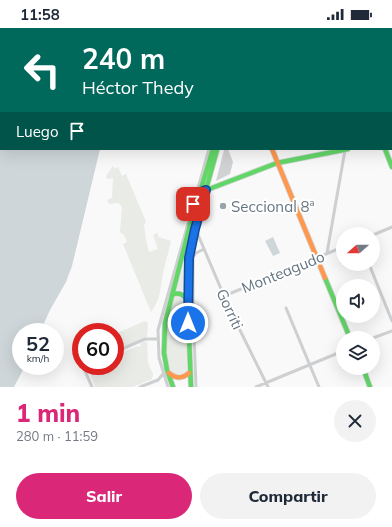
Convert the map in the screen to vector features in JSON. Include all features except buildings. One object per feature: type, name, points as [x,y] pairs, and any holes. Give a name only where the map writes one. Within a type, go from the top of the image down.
[{"type":"main road","points":[[173,387],[167,370],[164,348],[165,323],[190,226],[214,150]]},
{"type":"main road","points":[[192,386],[189,373],[189,258],[195,229],[217,150]]},
{"type":"main road","points":[[272,150],[347,331]]},
{"type":"main road","points":[[201,192],[277,163],[341,150]]},
{"type":"main road","points":[[385,150],[392,167]]},
{"type":"main road","points":[[172,295],[176,293],[182,294],[186,296],[188,301]]},
{"type":"main road","points":[[163,308],[169,307]]},
{"type":"main road","points":[[158,341],[164,348]]},
{"type":"main road","points":[[167,370],[170,375],[175,377],[185,376],[189,373]]},
{"type":"main road","points":[[366,375],[370,387]]},
{"type":"main road","points":[[192,386],[195,381]]},
{"type":"street","points":[[168,387],[159,358],[158,341],[163,308],[209,150]]},
{"type":"street","points":[[319,150],[321,154]]},
{"type":"street","points":[[327,254],[346,150]]},
{"type":"street","points":[[196,194],[201,192]]},
{"type":"street","points":[[380,232],[392,227]]},
{"type":"street","name":"Gorriti","points":[[195,229],[224,296],[268,387]]},
{"type":"street","points":[[195,381],[193,309],[194,257],[196,253],[204,249]]},
{"type":"street","name":"Monteagudo","points":[[224,296],[336,250]]},
{"type":"street","points":[[371,271],[392,320]]},
{"type":"street","points":[[286,308],[319,387]]},
{"type":"street","points":[[380,335],[392,331]]},
{"type":"street","points":[[124,348],[145,339],[158,341]]},
{"type":"street","points":[[256,387],[336,354]]},
{"type":"street","points":[[140,387],[158,380],[163,374]]},
{"type":"street","points":[[87,375],[92,387]]},
{"type":"shaded area","points":[[0,150],[100,150],[72,266],[66,282],[44,323],[12,323],[12,375],[20,375],[14,387],[0,387]]},
{"type":"shaded area","points":[[113,166],[115,169],[118,167],[122,176],[126,174],[146,222],[144,225],[149,252],[158,249],[153,235],[157,233],[159,237],[171,241],[159,296],[155,307],[151,312],[123,244],[127,242],[124,235],[120,232],[122,207],[118,203],[109,204],[107,200],[112,198],[113,178],[107,179],[106,176]]},
{"type":"shaded area","points":[[273,237],[280,253],[273,256],[265,241]]},
{"type":"shaded area","points":[[186,258],[186,289],[180,291],[176,288]]},
{"type":"shaded area","points":[[174,296],[182,296],[186,304],[187,371],[180,376],[172,373],[168,365],[165,346],[169,314]]},
{"type":"shaded area","points":[[145,321],[148,323],[147,337],[124,346],[124,330]]},
{"type":"shaded area","points":[[147,341],[148,363],[153,374],[152,379],[133,387],[95,387],[90,375],[124,375],[124,351],[138,346],[140,347],[141,343]]},
{"type":"traffic: fast","points":[[173,387],[167,370],[164,353],[165,323],[190,225],[213,150]]},
{"type":"traffic: fast","points":[[191,387],[188,309],[189,258],[195,229],[217,150]]},
{"type":"traffic: fast","points":[[204,191],[277,163],[343,150]]},
{"type":"traffic: fast","points":[[385,150],[392,167]]},
{"type":"traffic: fast","points":[[325,278],[347,331]]},
{"type":"traffic: fast","points":[[172,295],[183,295],[188,300]]},
{"type":"traffic: fast","points":[[366,375],[370,387]]},
{"type":"traffic: slow","points":[[272,150],[325,278]]},
{"type":"traffic: slow","points":[[169,373],[179,378],[189,373]]},
{"type":"place","name":"Seccional 8ª","points":[[223,206]]},
{"type":"route","points":[[188,323],[189,258],[195,229],[206,190],[196,194],[193,204]]}]
